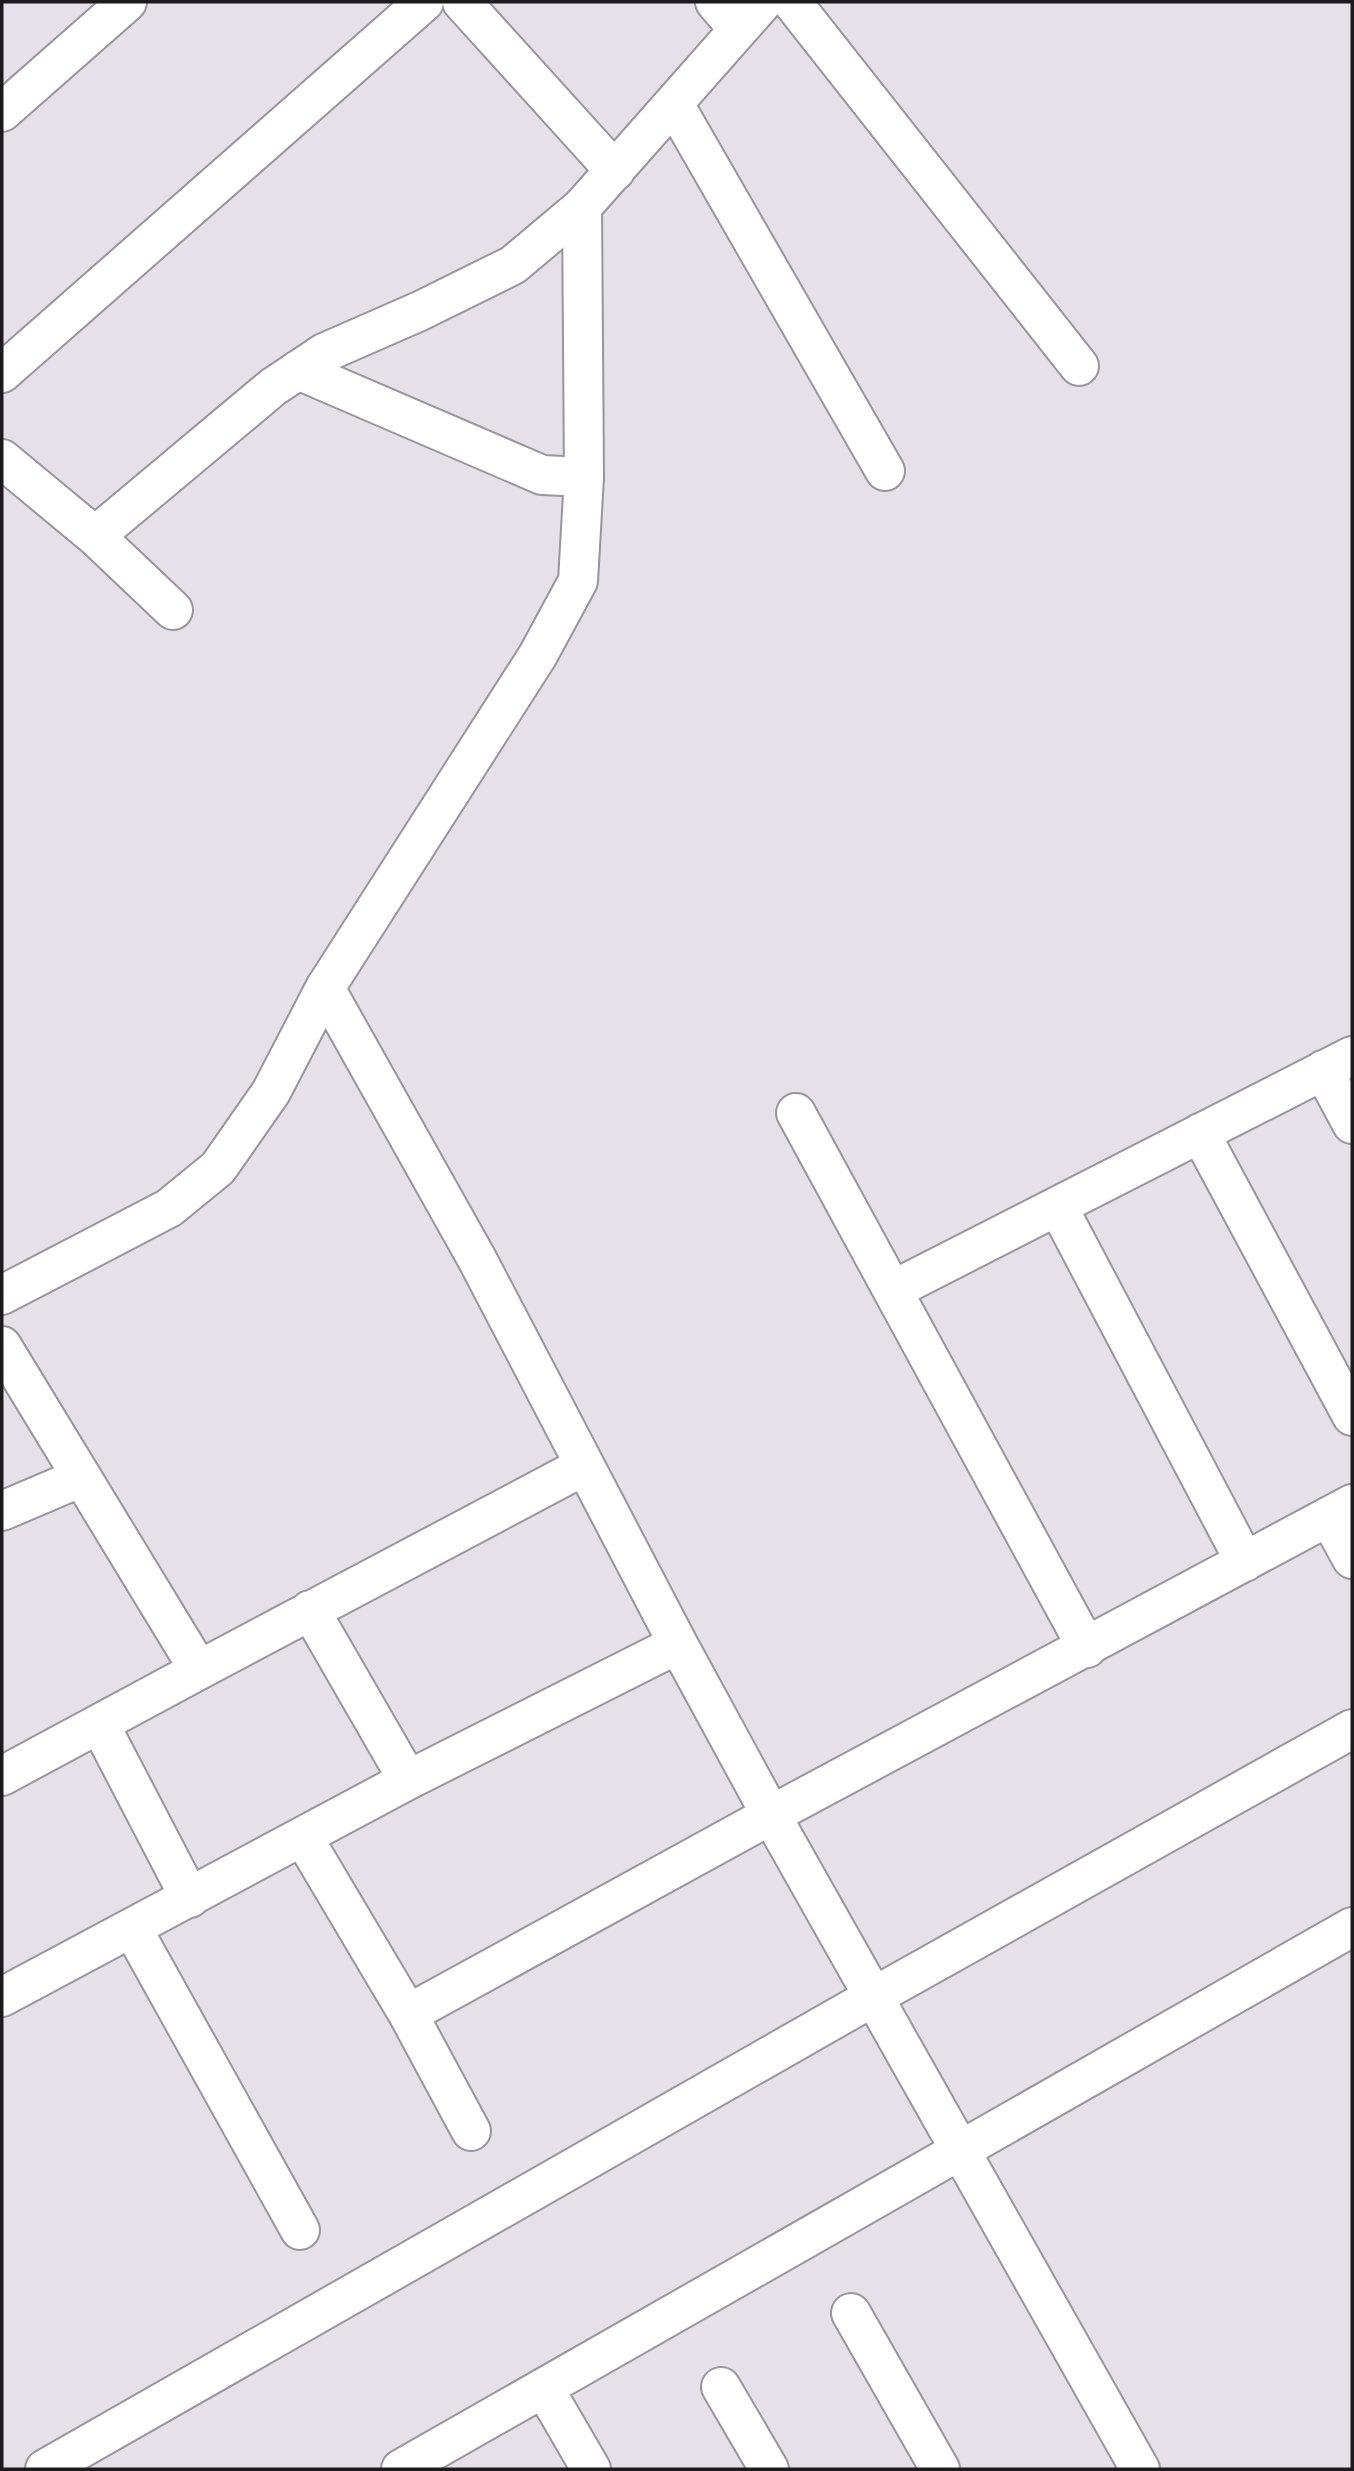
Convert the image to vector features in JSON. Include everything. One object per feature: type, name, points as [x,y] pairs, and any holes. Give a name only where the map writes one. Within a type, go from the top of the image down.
[{"type":"street","points":[[2,112],[127,2]]},
{"type":"street","points":[[2,373],[424,2]]},
{"type":"street","points":[[462,2],[614,171]]},
{"type":"street","points":[[792,2],[1079,366]]},
{"type":"street","points":[[94,536],[273,387],[324,353],[421,311],[513,265],[582,207],[674,104],[739,11]]},
{"type":"street","points":[[674,104],[884,471]]},
{"type":"street","points":[[2,1295],[169,1208],[218,1168],[271,1092],[325,988],[538,655],[578,581],[584,477],[582,207]]},
{"type":"street","points":[[298,370],[541,475],[584,477]]},
{"type":"street","points":[[2,459],[94,536],[173,610]]},
{"type":"street","points":[[325,988],[477,1259],[678,1644],[771,1815],[1140,2469]]},
{"type":"street","points":[[892,1290],[1338,1063],[1352,1124]]},
{"type":"street","points":[[796,1113],[1087,1648]]},
{"type":"street","points":[[1200,1133],[1352,1416]]},
{"type":"street","points":[[1058,1207],[1245,1562]]},
{"type":"street","points":[[2,1346],[200,1670]]},
{"type":"street","points":[[4,1770],[100,1725],[310,1609],[584,1466]]},
{"type":"street","points":[[2,1510],[82,1477]]},
{"type":"street","points":[[408,2014],[771,1815],[1341,1511],[1352,1559]]},
{"type":"street","points":[[310,1609],[408,1780]]},
{"type":"street","points":[[2,1997],[408,1780],[678,1644]]},
{"type":"street","points":[[100,1725],[190,1898]]},
{"type":"street","points":[[45,2469],[873,1997],[1352,1729]]},
{"type":"street","points":[[303,1836],[408,2014],[471,2132]]},
{"type":"street","points":[[132,1927],[300,2230]]},
{"type":"street","points":[[404,2468],[1352,1927]]},
{"type":"street","points":[[851,2313],[940,2469]]},
{"type":"street","points":[[721,2387],[769,2469]]},
{"type":"street","points":[[544,2388],[591,2469]]}]
